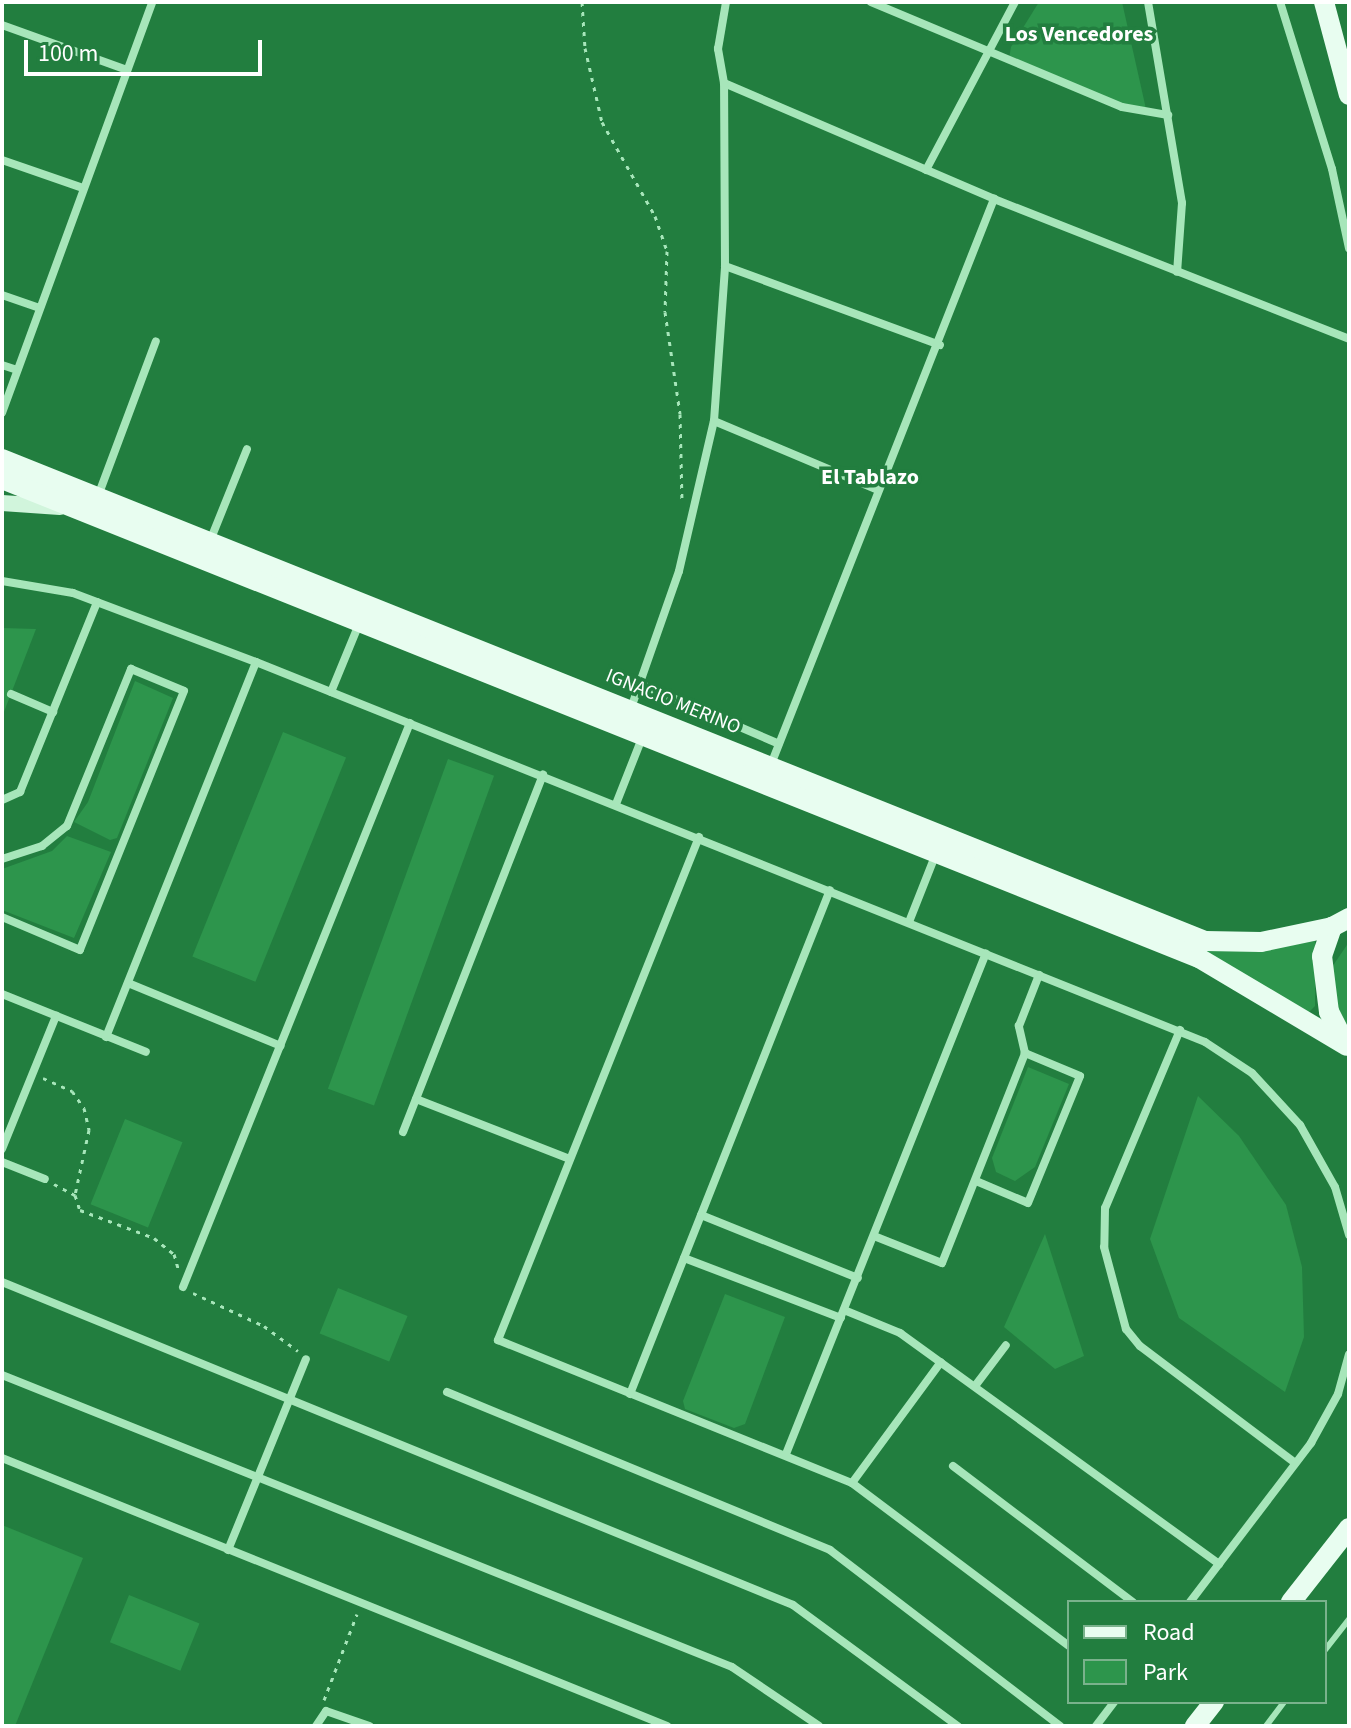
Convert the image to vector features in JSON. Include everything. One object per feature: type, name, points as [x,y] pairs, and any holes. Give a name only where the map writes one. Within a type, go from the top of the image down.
[{"type":"main road","points":[[1324,2],[1349,95]]},
{"type":"main road","name":"IGNACIO MERINO","points":[[2,459],[210,542],[632,725],[1205,941],[1261,942],[1343,919]]},
{"type":"main road","points":[[2,479],[359,623],[766,776],[935,856],[1199,958],[1348,1047]]},
{"type":"main road","points":[[2,503],[80,509]]},
{"type":"main road","points":[[1343,919],[1322,956],[1324,993],[1348,1047]]},
{"type":"main road","points":[[1293,1600],[1349,1528]]},
{"type":"main road","points":[[1195,1726],[1212,1704]]},
{"type":"street","points":[[2,413],[152,2]]},
{"type":"street","points":[[616,804],[640,684],[679,571],[714,421],[725,266],[724,83],[718,49],[726,2]]},
{"type":"street","points":[[871,2],[1122,107],[1168,115]]},
{"type":"street","points":[[926,170],[992,52],[1015,2]]},
{"type":"street","points":[[1148,2],[1182,203],[1177,272]]},
{"type":"street","points":[[1280,2],[1332,169],[1349,248]]},
{"type":"street","points":[[2,25],[127,70]]},
{"type":"street","points":[[724,83],[994,199],[1349,339]]},
{"type":"street","points":[[2,160],[83,188]]},
{"type":"street","points":[[766,776],[878,490],[940,345],[994,199]]},
{"type":"street","points":[[725,266],[940,345]]},
{"type":"street","points":[[2,295],[39,308]]},
{"type":"street","points":[[98,496],[156,341]]},
{"type":"street","points":[[2,365],[17,370]]},
{"type":"street","points":[[714,421],[878,490]]},
{"type":"street","points":[[210,542],[247,449]]},
{"type":"street","points":[[2,581],[46,586],[97,602],[256,662],[1180,1030],[1227,1055],[1278,1097],[1320,1154],[1349,1235]]},
{"type":"street","points":[[2,800],[20,792],[97,602]]},
{"type":"street","points":[[331,692],[359,623]]},
{"type":"street","points":[[106,1037],[256,662]]},
{"type":"street","points":[[2,859],[42,846],[67,826],[131,669],[184,691],[80,950],[2,917]]},
{"type":"street","points":[[640,684],[779,744]]},
{"type":"street","points":[[11,694],[53,712]]},
{"type":"street","points":[[183,1287],[410,723]]},
{"type":"street","points":[[403,1132],[543,774]]},
{"type":"street","points":[[699,837],[498,1340],[852,1483],[1067,1644]]},
{"type":"street","points":[[909,922],[935,856]]},
{"type":"street","points":[[630,1394],[830,890]]},
{"type":"street","points":[[786,1454],[986,953]]},
{"type":"street","points":[[874,1236],[942,1263],[1025,1053],[1019,1026],[1039,975]]},
{"type":"street","points":[[128,983],[281,1046]]},
{"type":"street","points":[[3,996],[146,1052]]},
{"type":"street","points":[[2,1149],[56,1016]]},
{"type":"street","points":[[1180,1030],[1105,1208],[1102,1228],[1126,1329],[1140,1346],[1295,1463]]},
{"type":"street","points":[[976,1181],[1028,1203],[1080,1076],[1025,1053]]},
{"type":"street","points":[[416,1099],[570,1159]]},
{"type":"street","points":[[2,1162],[45,1179]]},
{"type":"street","points":[[701,1215],[858,1278]]},
{"type":"street","points":[[684,1258],[900,1333],[1219,1564]]},
{"type":"street","points":[[2,1282],[809,1613],[958,1726]]},
{"type":"street","points":[[975,1386],[1006,1345]]},
{"type":"street","points":[[1192,1600],[1295,1463],[1338,1394],[1349,1354]]},
{"type":"street","points":[[228,1550],[306,1359]]},
{"type":"street","points":[[852,1483],[941,1362]]},
{"type":"street","points":[[2,1375],[732,1667],[819,1726]]},
{"type":"street","points":[[447,1392],[830,1550],[1060,1726]]},
{"type":"street","points":[[2,1458],[667,1726]]},
{"type":"street","points":[[953,1466],[1130,1600]]},
{"type":"street","points":[[1096,1726],[1112,1704]]},
{"type":"street","points":[[316,1726],[326,1711],[369,1726]]},
{"type":"lane","points":[[1327,1647],[1349,1619]]},
{"type":"lane","points":[[1266,1726],[1282,1704]]},
{"type":"path","points":[[582,2],[585,48],[602,122],[655,216],[667,251],[665,312],[680,414],[681,508]]},
{"type":"path","points":[[33,1074],[72,1091],[84,1108],[89,1130],[75,1195],[80,1210],[154,1238],[174,1254],[183,1287],[264,1326],[306,1359]]},
{"type":"path","points":[[45,1179],[75,1195]]},
{"type":"path","points":[[326,1711],[324,1693],[362,1604]]},
{"type":"green space","points":[[1039,2],[1122,2],[1146,109],[1129,110],[1009,59],[1011,47]]},
{"type":"green space","points":[[2,628],[36,629],[2,717]]},
{"type":"green space","points":[[135,681],[173,698],[117,838],[110,840],[74,822],[88,802]]},
{"type":"green space","points":[[283,732],[346,757],[255,982],[192,956]]},
{"type":"green space","points":[[448,759],[494,776],[374,1106],[328,1089]]},
{"type":"green space","points":[[67,836],[111,852],[74,938],[2,910],[2,869],[52,851]]},
{"type":"green space","points":[[1315,941],[1315,1006],[1308,1013],[1205,955],[1207,949],[1259,951]]},
{"type":"green space","points":[[1349,942],[1349,1029],[1338,1009],[1332,967]]},
{"type":"green space","points":[[1028,1067],[1069,1084],[1035,1167],[1015,1181],[996,1172],[992,1158]]},
{"type":"green space","points":[[1198,1096],[1239,1136],[1286,1205],[1302,1267],[1304,1337],[1285,1392],[1179,1318],[1150,1239]]},
{"type":"green space","points":[[125,1119],[182,1142],[148,1228],[91,1204]]},
{"type":"green space","points":[[1045,1234],[1084,1356],[1055,1369],[1004,1327]]},
{"type":"green space","points":[[338,1288],[408,1316],[389,1362],[320,1333]]},
{"type":"green space","points":[[725,1294],[785,1317],[745,1424],[734,1428],[685,1409],[683,1401]]},
{"type":"green space","points":[[2,1525],[83,1558],[15,1726],[2,1726]]},
{"type":"green space","points":[[129,1595],[199,1623],[180,1671],[110,1642]]},
{"type":"district","name":"Los Vencedores","points":[[1079,35]]},
{"type":"district","name":"El Tablazo","points":[[870,478]]}]
